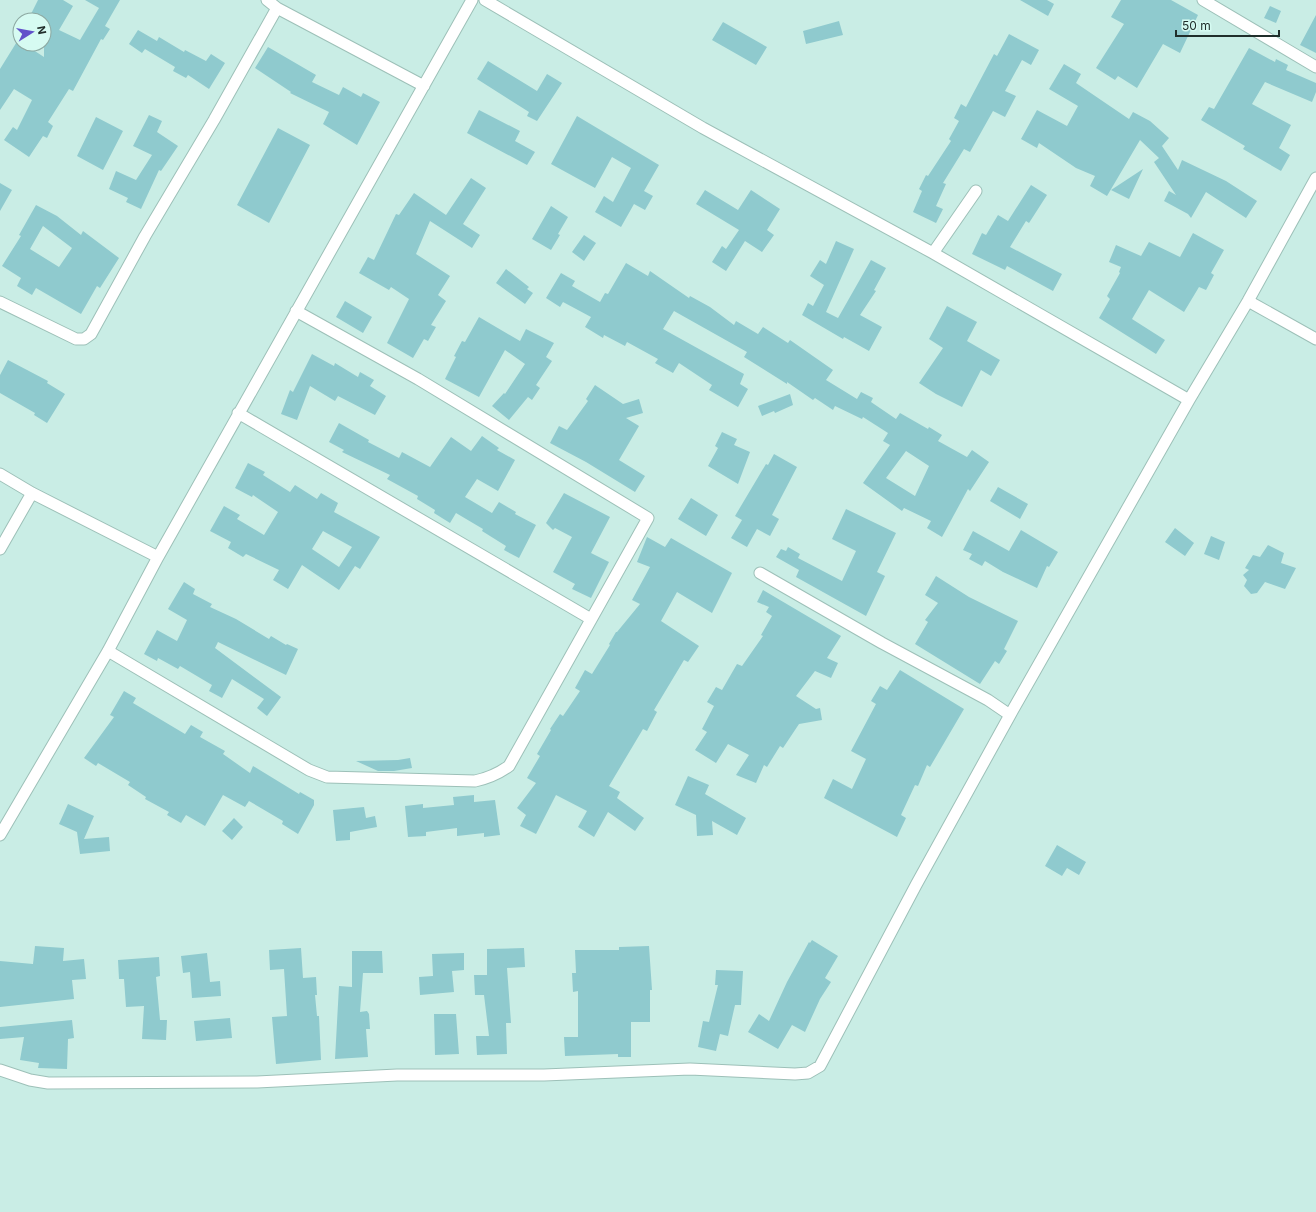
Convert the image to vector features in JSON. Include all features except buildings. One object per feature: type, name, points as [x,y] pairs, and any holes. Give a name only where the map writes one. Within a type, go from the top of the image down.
[{"type":"street","points":[[267,0],[277,8],[424,86]]},
{"type":"street","points":[[0,835],[108,651],[238,413],[472,0]]},
{"type":"street","points":[[485,0],[703,128],[933,253],[1189,400]]},
{"type":"street","points":[[1203,0],[1316,67]]},
{"type":"street","points":[[0,302],[76,339],[82,339],[91,334],[145,236],[214,120],[277,8]]},
{"type":"street","points":[[0,1070],[30,1080],[48,1083],[257,1082],[397,1075],[544,1074],[690,1070],[795,1074],[808,1073],[820,1066],[916,885],[1010,714],[1189,400],[1248,301],[1316,178]]},
{"type":"street","points":[[933,253],[976,191]]},
{"type":"street","points":[[1248,301],[1316,339]]},
{"type":"street","points":[[108,651],[309,770],[327,776],[475,781],[497,775],[509,766],[648,518],[418,379],[296,311]]},
{"type":"street","points":[[238,413],[591,619]]},
{"type":"street","points":[[0,474],[32,493],[158,557]]},
{"type":"street","points":[[0,549],[32,493]]},
{"type":"street","points":[[760,573],[882,643],[988,700],[1010,714]]}]
